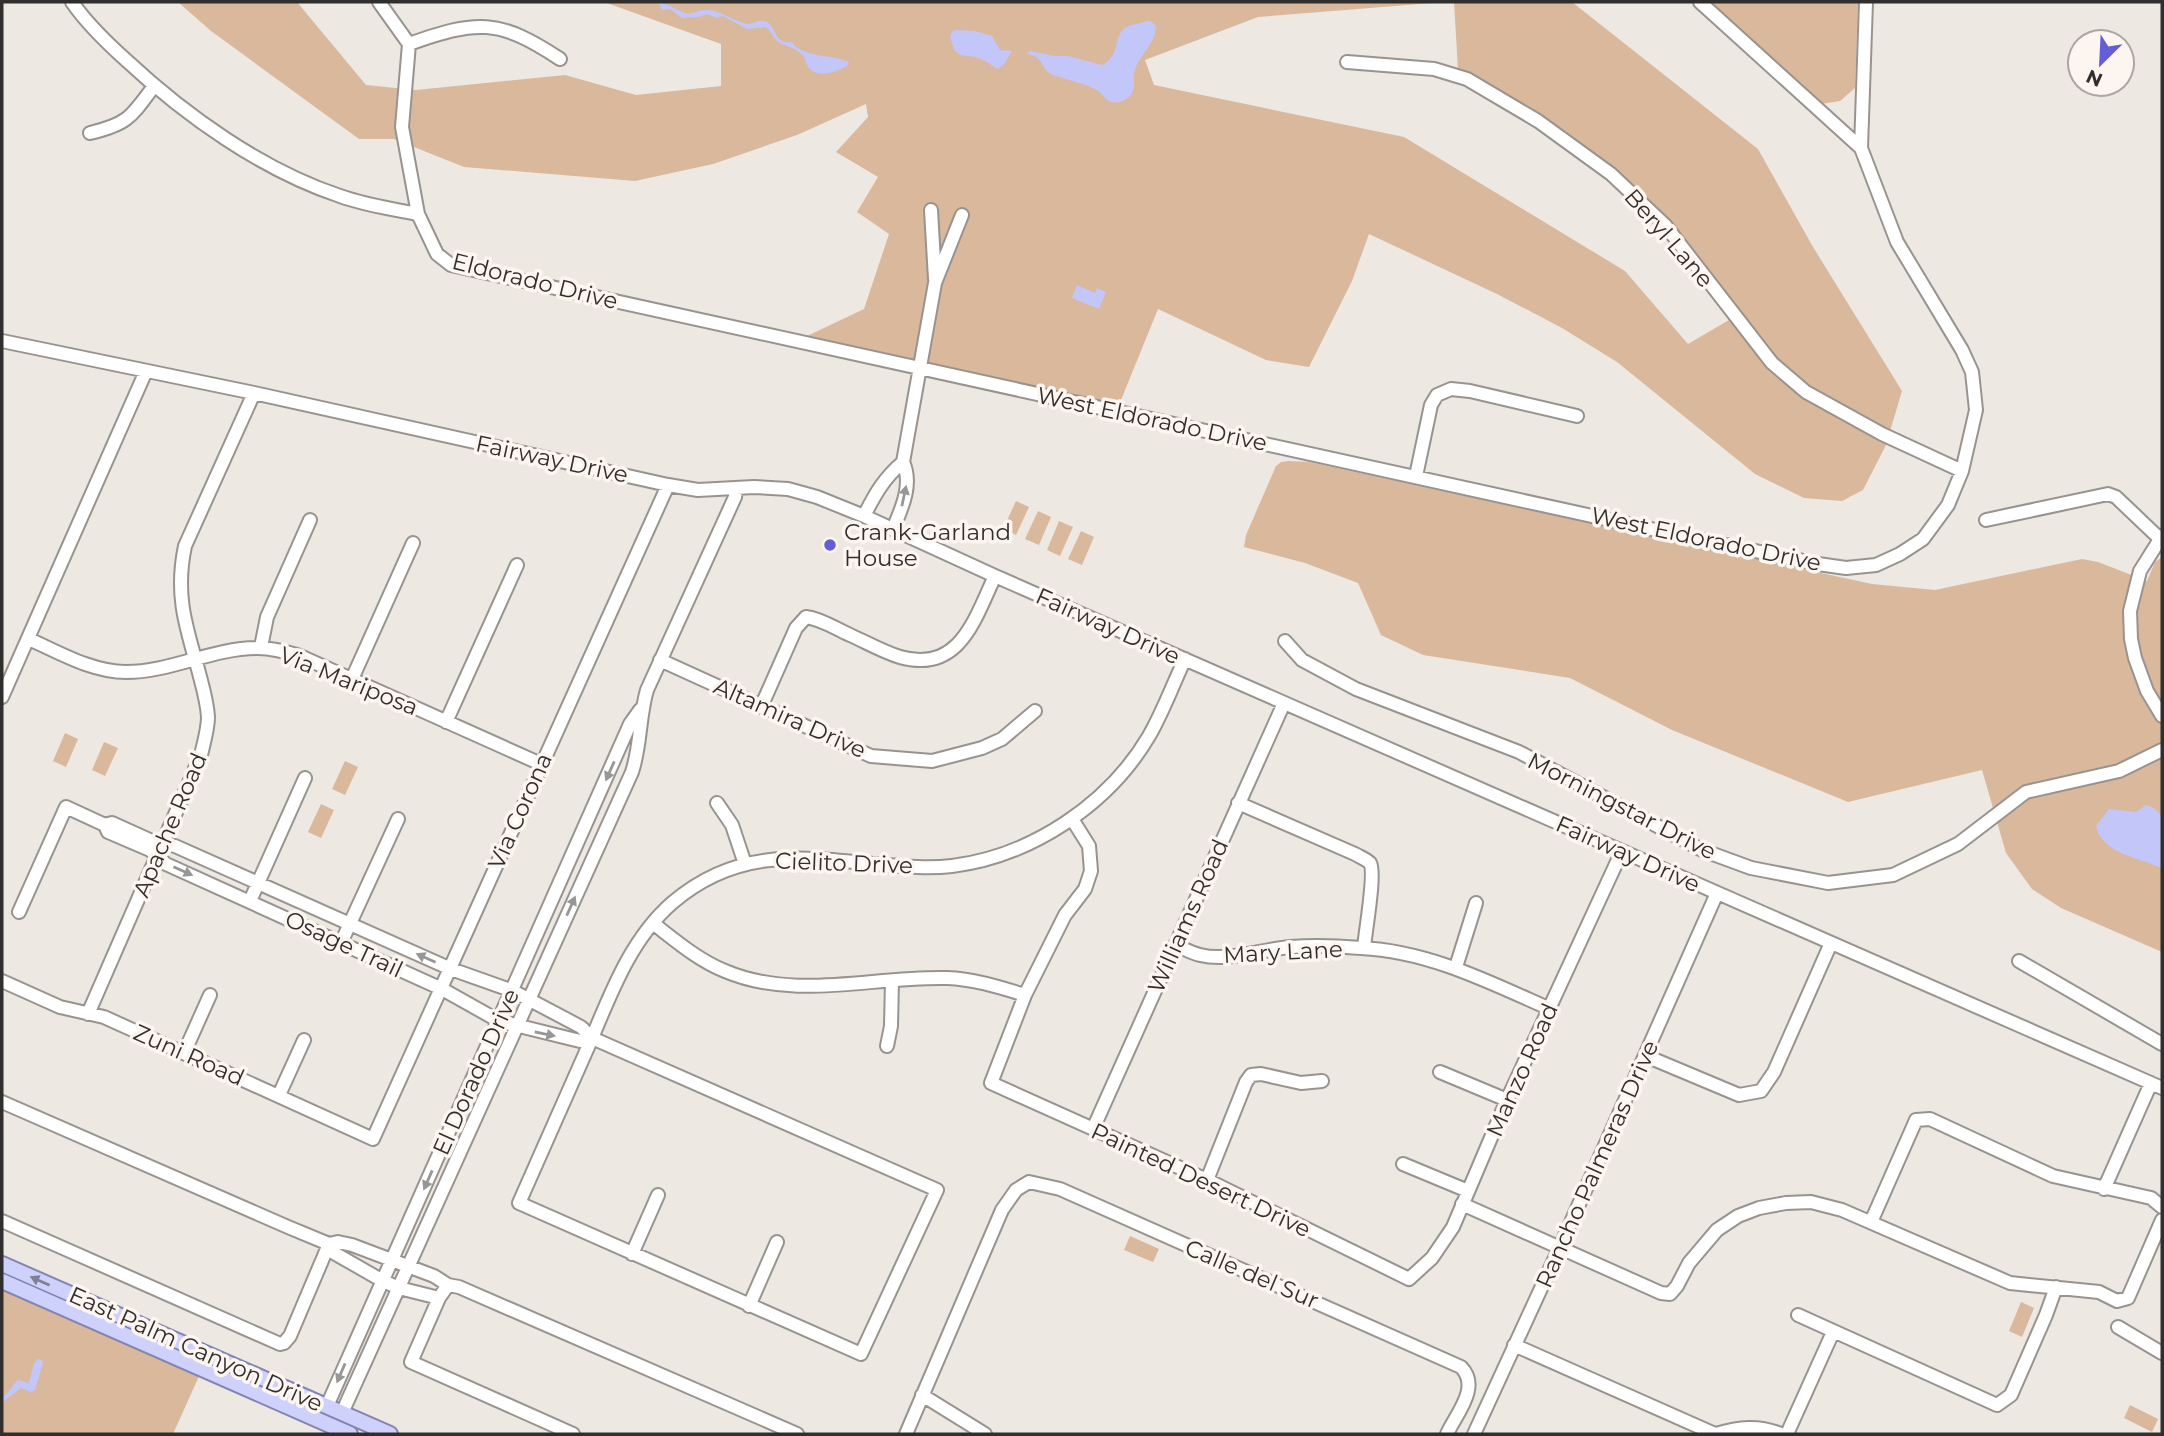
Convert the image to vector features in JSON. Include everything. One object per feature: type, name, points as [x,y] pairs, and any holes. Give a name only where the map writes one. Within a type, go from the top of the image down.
[{"type":"main road","name":"East Palm Canyon Drive","points":[[2,1264],[390,1434]]},
{"type":"main road","name":"East Palm Canyon Drive","points":[[2,1281],[317,1428],[350,1434]]},
{"type":"main road","name":"El Dorado Drive","points":[[317,1428],[327,1406]]},
{"type":"main road","name":"El Dorado Drive","points":[[334,1431],[342,1413]]},
{"type":"street","points":[[72,2],[95,32],[153,86],[231,142],[301,180],[349,199],[418,214]]},
{"type":"street","points":[[379,2],[409,44],[453,28],[499,27],[560,59]]},
{"type":"street","points":[[1700,2],[1861,149]]},
{"type":"street","name":"West Eldorado Drive","points":[[919,369],[1692,538],[1846,568],[1876,565],[1900,554],[1923,538],[1948,505],[1962,471],[1976,410],[1972,372],[1962,350],[1897,242],[1861,149],[1866,2]]},
{"type":"street","name":"Eldorado Drive","points":[[409,44],[402,127],[418,214],[437,254],[452,265],[919,369]]},
{"type":"street","name":"Beryl Lane","points":[[1347,62],[1445,72],[1467,79],[1538,121],[1611,174],[1665,225],[1772,363],[1806,392],[1882,434],[1962,471]]},
{"type":"street","points":[[90,133],[124,122],[132,116],[153,86]]},
{"type":"street","points":[[931,210],[935,283]]},
{"type":"street","points":[[893,529],[904,503],[907,471],[903,462],[935,283],[962,215]]},
{"type":"street","name":"Fairway Drive","points":[[2,341],[254,393],[668,485],[698,490],[789,489],[817,497],[2157,1086]]},
{"type":"street","points":[[2,697],[146,371]]},
{"type":"street","points":[[1416,476],[1431,405],[1437,395],[1451,390],[1470,391],[1577,416]]},
{"type":"street","name":"Apache Road","points":[[88,1014],[201,755],[208,719],[206,697],[182,609],[179,582],[181,563],[186,546],[254,393]]},
{"type":"street","points":[[864,516],[876,491],[887,476],[903,462]]},
{"type":"street","name":"Via Corona","points":[[373,1139],[668,485]]},
{"type":"street","name":"El Dorado Drive","points":[[327,1406],[630,724],[640,710],[660,660],[735,497],[736,488]]},
{"type":"street","points":[[1986,520],[2108,494],[2116,497],[2161,537],[2140,571],[2130,611],[2135,658],[2147,691],[2162,716]]},
{"type":"street","points":[[261,648],[267,617],[310,520]]},
{"type":"street","points":[[352,679],[413,543]]},
{"type":"street","points":[[446,722],[517,565]]},
{"type":"street","points":[[761,707],[796,628],[806,617],[816,618],[832,628],[900,657],[934,658],[950,652],[962,642],[995,576]]},
{"type":"street","name":"Via Mariposa","points":[[29,639],[94,667],[122,672],[147,671],[225,651],[261,648],[300,656],[541,764]]},
{"type":"street","name":"Morningstar Drive","points":[[1285,641],[1302,660],[1356,689],[1519,752],[1702,850],[1751,868],[1828,883],[1893,875],[1958,844],[2026,792],[2119,771],[2162,750]]},
{"type":"street","name":"Cielito Drive","points":[[632,1254],[519,1203],[624,964],[670,905],[721,873],[765,860],[813,857],[913,867],[953,866],[1009,851],[1041,837],[1072,818],[1112,783],[1135,757],[1150,735],[1185,659]]},
{"type":"street","name":"Altamira Drive","points":[[660,660],[871,755],[932,761],[982,748],[1002,739],[1035,711]]},
{"type":"street","name":"Williams Road","points":[[1093,1129],[1284,703]]},
{"type":"street","name":"El Dorado Drive","points":[[342,1413],[632,772],[638,755],[640,710]]},
{"type":"street","points":[[250,901],[305,778]]},
{"type":"street","points":[[717,803],[732,825],[745,864]]},
{"type":"street","points":[[1238,803],[1370,863],[1371,884],[1364,948]]},
{"type":"street","name":"Osage Trail","points":[[19,912],[66,807],[104,825],[108,832],[150,850],[166,864],[442,989],[499,1021],[580,1041],[592,1038]]},
{"type":"street","points":[[653,924],[705,962],[726,972],[773,985],[801,986],[947,978],[989,984],[1025,995],[1065,915],[1085,889],[1091,871],[1089,846],[1072,818]]},
{"type":"street","points":[[341,943],[398,819]]},
{"type":"street","name":"Osage Trail","points":[[104,825],[112,823],[154,842],[175,846],[451,969],[513,991],[581,1027],[592,1038],[937,1191],[861,1354],[749,1306]]},
{"type":"street","name":"Manzo Road","points":[[1409,1279],[1432,1258],[1453,1227],[1507,1100],[1622,851]]},
{"type":"street","name":"Rancho Palmeras Drive","points":[[1474,1434],[1717,893]]},
{"type":"street","points":[[1456,967],[1475,903]]},
{"type":"street","points":[[1646,1056],[1739,1095],[1761,1091],[1773,1072],[1831,943]]},
{"type":"street","name":"Mary Lane","points":[[1175,945],[1199,955],[1209,956],[1292,947],[1364,948],[1456,967],[1550,1009]]},
{"type":"street","points":[[2019,961],[2162,1044]]},
{"type":"street","name":"Zuni Road","points":[[2,981],[60,1006],[104,1017],[373,1139]]},
{"type":"street","points":[[887,1046],[891,1026],[892,981]]},
{"type":"street","points":[[184,1053],[210,995]]},
{"type":"street","name":"Painted Desert Drive","points":[[1025,995],[991,1083],[1207,1180],[1409,1279]]},
{"type":"street","points":[[279,1095],[304,1040]]},
{"type":"street","points":[[1440,1072],[1507,1100]]},
{"type":"street","points":[[1207,1180],[1251,1075],[1261,1074],[1301,1083],[1322,1081]]},
{"type":"street","points":[[2105,1189],[2157,1086]]},
{"type":"street","points":[[2,1102],[329,1244],[338,1242],[357,1247],[434,1276],[797,1434]]},
{"type":"street","points":[[1871,1222],[1916,1120],[1930,1119],[2053,1176],[2151,1198],[2162,1207]]},
{"type":"street","points":[[1403,1164],[1468,1191]]},
{"type":"street","name":"Calle del Sur","points":[[922,1395],[1002,1210],[1016,1190],[1029,1182],[1060,1189],[1461,1367],[1469,1376],[1468,1393],[1447,1434]]},
{"type":"street","points":[[658,1195],[632,1254],[749,1306],[777,1242]]},
{"type":"street","points":[[1462,1204],[1661,1293],[1670,1294],[1689,1263],[1717,1230],[1738,1216],[1759,1208],[1786,1203],[1811,1202],[1842,1210],[2010,1283],[2099,1292],[2117,1301],[2128,1298],[2162,1221]]},
{"type":"street","points":[[2,1221],[276,1343],[284,1343],[290,1336],[329,1244]]},
{"type":"street","points":[[329,1244],[334,1253],[351,1264],[399,1288],[433,1296],[454,1286]]},
{"type":"street","points":[[351,1264],[357,1247]]},
{"type":"street","points":[[434,1276],[433,1296],[411,1362],[573,1434]]},
{"type":"street","points":[[1798,1315],[1997,1405],[2011,1395],[2056,1287]]},
{"type":"street","points":[[2118,1327],[2162,1353]]},
{"type":"street","points":[[1787,1434],[1833,1332]]},
{"type":"street","points":[[1514,1345],[1715,1434],[1738,1427],[1767,1428],[1781,1434]]},
{"type":"street","points":[[906,1434],[922,1395],[985,1434]]},
{"type":"shaded area","points":[[178,2],[297,2],[366,85],[416,90],[565,75],[636,95],[721,86],[721,44],[604,2],[1445,2],[1258,17],[1145,60],[1154,85],[1404,137],[1625,271],[1688,344],[1741,313],[1686,242],[1655,208],[1604,161],[1547,120],[1458,70],[1454,2],[1572,2],[1758,149],[1813,247],[1902,391],[1886,445],[1863,490],[1842,501],[1804,498],[1755,474],[1617,362],[1562,328],[1497,294],[1369,234],[1352,281],[1309,367],[1266,360],[1158,309],[1119,405],[805,337],[864,309],[889,234],[857,212],[878,177],[836,152],[868,117],[866,104],[797,135],[713,164],[635,181],[464,167],[394,139],[359,139],[211,31]]},
{"type":"shaded area","points":[[1710,2],[1858,2],[1855,88],[1840,101],[1821,104]]},
{"type":"shaded area","points":[[1289,461],[1309,462],[1872,584],[1935,590],[2082,559],[2098,562],[2147,581],[2155,562],[2162,557],[2162,952],[2061,908],[2032,889],[2006,853],[1982,770],[1848,802],[1672,730],[1570,678],[1423,655],[1381,635],[1358,583],[1305,563],[1244,547],[1246,535],[1276,466]]},
{"type":"shaded area","points":[[1016,501],[1029,507],[1016,535],[1003,529]]},
{"type":"shaded area","points":[[1038,511],[1051,517],[1039,545],[1025,539]]},
{"type":"shaded area","points":[[1059,521],[1073,527],[1060,556],[1047,550]]},
{"type":"shaded area","points":[[1081,531],[1094,537],[1082,565],[1068,559]]},
{"type":"shaded area","points":[[65,733],[78,739],[66,767],[53,761]]},
{"type":"shaded area","points":[[104,742],[118,748],[105,776],[92,770]]},
{"type":"shaded area","points":[[345,761],[358,767],[345,795],[332,789]]},
{"type":"shaded area","points":[[321,804],[334,810],[321,838],[308,832]]},
{"type":"shaded area","points":[[1130,1236],[1159,1249],[1153,1262],[1124,1250]]},
{"type":"shaded area","points":[[2,1288],[200,1374],[173,1434],[2,1434]]},
{"type":"shaded area","points":[[2021,1302],[2034,1308],[2022,1337],[2009,1331]]},
{"type":"shaded area","points":[[2130,1405],[2158,1419],[2152,1432],[2124,1418]]},
{"type":"water","points":[[655,2],[685,13],[712,11],[748,24],[764,21],[781,40],[792,42],[803,51],[849,62],[838,70],[816,73],[808,67],[801,53],[776,40],[766,27],[747,29],[723,16],[717,18],[707,14],[682,18],[670,9],[662,10]]},
{"type":"water","points":[[1147,21],[1156,26],[1155,32],[1135,70],[1132,93],[1121,102],[1110,102],[1094,88],[1051,74],[1037,57],[1027,54],[1030,51],[1068,56],[1102,65],[1112,57],[1125,28]]},
{"type":"water","points":[[954,30],[975,31],[992,36],[1000,50],[1012,51],[998,69],[983,60],[958,53],[950,35]]},
{"type":"water","points":[[1077,285],[1095,293],[1097,288],[1106,292],[1099,309],[1072,298]]},
{"type":"water","points":[[2146,805],[2162,816],[2162,868],[2114,849],[2106,843],[2096,826],[2109,809],[2136,812]]},
{"type":"water","points":[[38,1359],[43,1363],[35,1390],[31,1392],[21,1388],[2,1405],[2,1397],[18,1380],[29,1383],[34,1363]]},
{"type":"place","name":"Crank-Garland House","points":[[830,545]]}]
